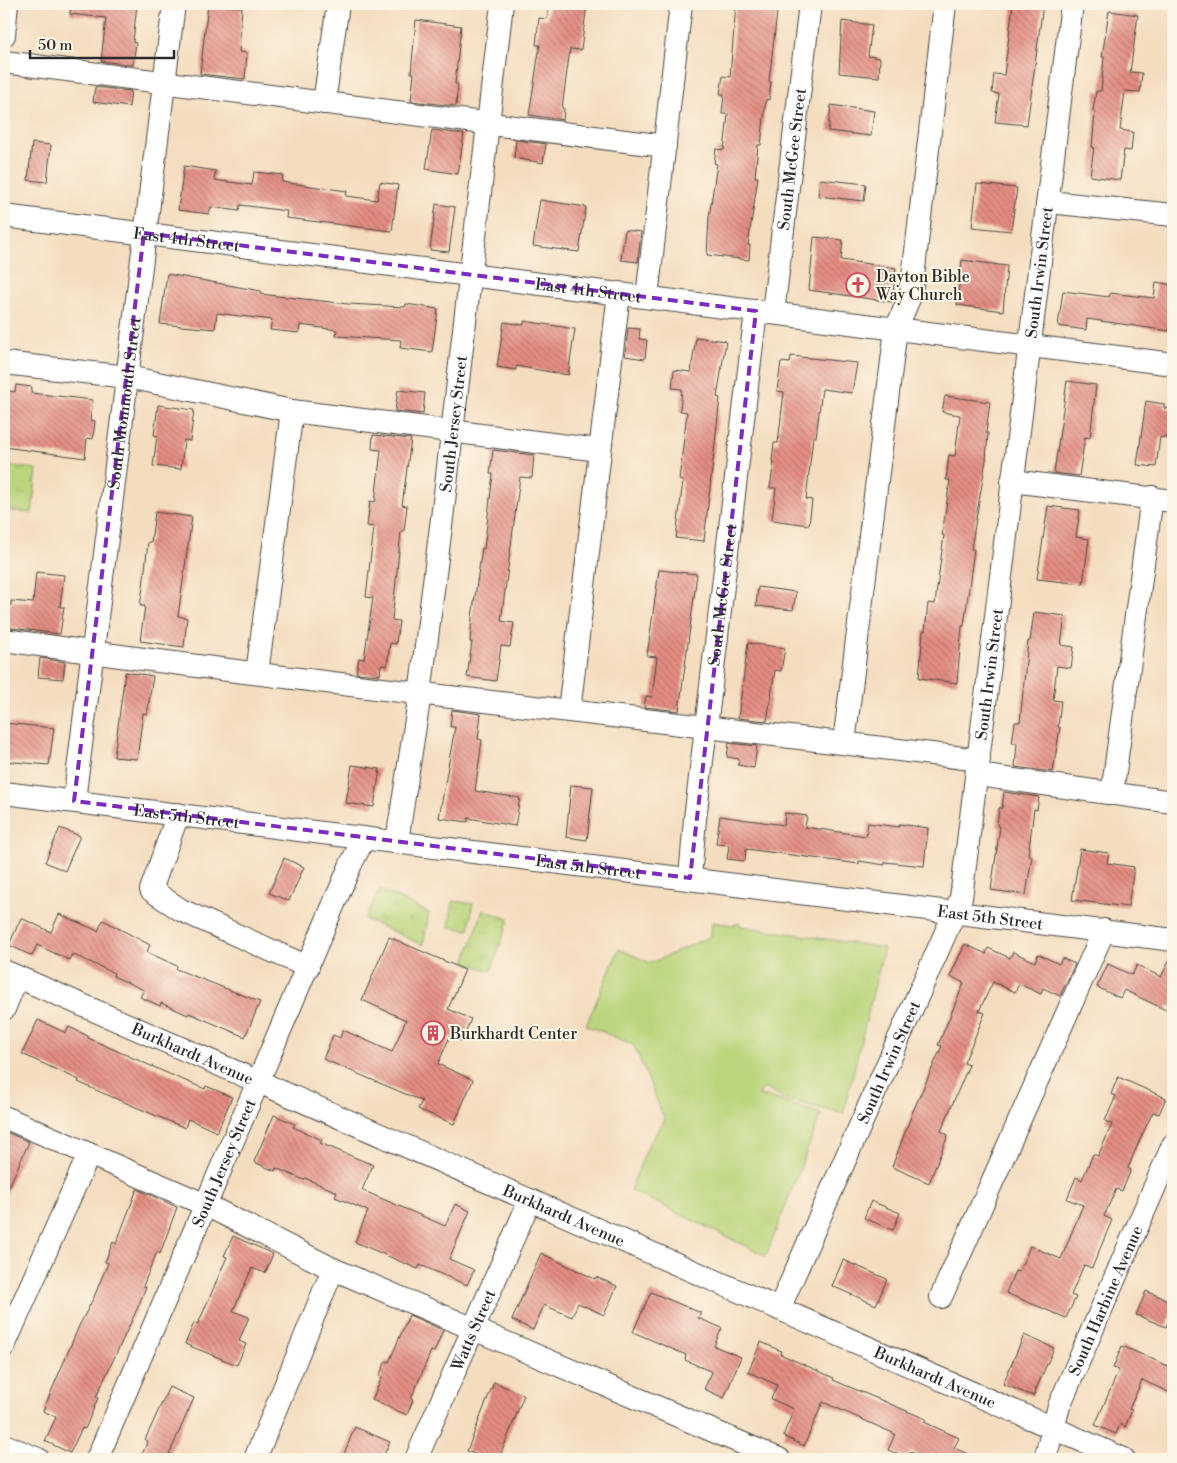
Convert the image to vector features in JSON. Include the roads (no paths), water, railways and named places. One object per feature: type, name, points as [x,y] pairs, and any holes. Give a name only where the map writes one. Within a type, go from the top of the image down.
[{"type":"street","points":[[4,35],[8,4]]},
{"type":"street","name":"South Monmouth Street","points":[[74,801],[174,4]]},
{"type":"street","points":[[324,103],[338,4]]},
{"type":"street","name":"South Jersey Street","points":[[397,841],[420,694],[502,4]]},
{"type":"street","points":[[647,297],[681,4]]},
{"type":"street","name":"South McGee Street","points":[[690,878],[694,819],[764,312],[810,4]]},
{"type":"street","points":[[844,743],[896,329],[911,294],[945,4]]},
{"type":"street","name":"South Irwin Street","points":[[779,1308],[961,898],[1029,345],[1049,202],[1072,4]]},
{"type":"street","points":[[4,62],[665,146]]},
{"type":"street","points":[[1049,202],[1173,215]]},
{"type":"street","name":"East 4th Street","points":[[4,216],[1173,364]]},
{"type":"street","points":[[569,711],[619,293]]},
{"type":"street","points":[[4,364],[128,377],[292,411],[599,450]]},
{"type":"street","points":[[257,674],[292,411]]},
{"type":"street","points":[[1012,481],[1162,499],[1112,794]]},
{"type":"street","points":[[4,640],[420,694],[844,743],[1112,794],[1173,802]]},
{"type":"street","name":"East 5th Street","points":[[4,793],[956,911],[1173,940]]},
{"type":"street","points":[[178,814],[151,890],[181,910],[308,967]]},
{"type":"street","name":"South Jersey Street","points":[[97,1459],[351,864],[364,838]]},
{"type":"street","points":[[941,1297],[1104,930]]},
{"type":"street","points":[[4,1009],[10,974]]},
{"type":"street","name":"Burkhardt Avenue","points":[[10,974],[1124,1459]]},
{"type":"street","points":[[4,1117],[206,1205],[333,1269],[779,1459]]},
{"type":"street","name":"South Harbine Avenue","points":[[1045,1459],[1059,1406],[1173,1144]]},
{"type":"street","points":[[4,1346],[89,1154]]},
{"type":"street","name":"Watts Street","points":[[422,1457],[473,1330],[530,1200]]},
{"type":"street","points":[[255,1459],[333,1269]]},
{"type":"street","points":[[4,1444],[38,1459]]},
{"type":"place","name":"Dayton Bible Way Church","points":[[858,285]]},
{"type":"place","name":"Burkhardt Center","points":[[433,1033]]}]
